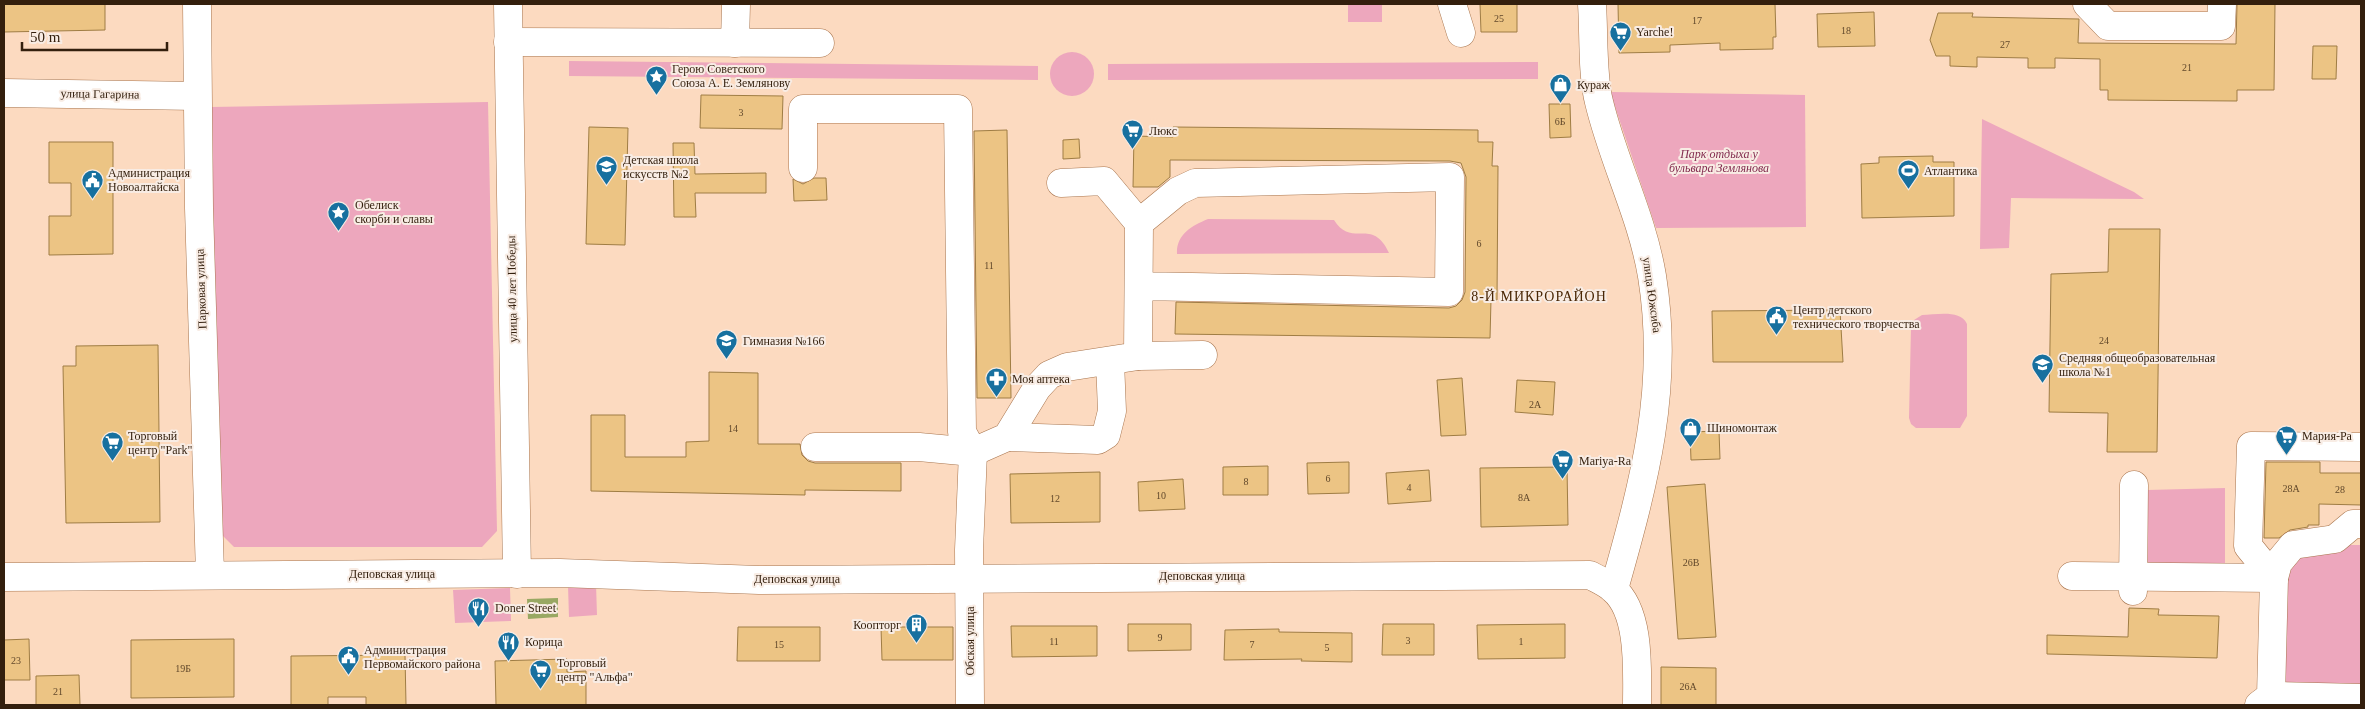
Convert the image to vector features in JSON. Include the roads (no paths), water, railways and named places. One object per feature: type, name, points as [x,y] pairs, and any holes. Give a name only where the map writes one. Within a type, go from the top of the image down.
[{"type":"street","name":"Парковая улица","points":[[197,4],[197,96],[210,574]]},
{"type":"street","name":"улица 40 лет Победы","points":[[508,4],[517,574]]},
{"type":"street","points":[[735,43],[736,4]]},
{"type":"street","points":[[1452,4],[1461,33]]},
{"type":"street","name":"улица Южсиба","points":[[1592,4],[1598,100],[1638,222],[1652,275],[1658,330],[1656,406],[1635,515],[1614,589]]},
{"type":"street","points":[[2087,4],[2108,26],[2221,26],[2222,4]]},
{"type":"street","points":[[508,42],[820,43]]},
{"type":"street","name":"улица Гагарина","points":[[4,93],[197,96]]},
{"type":"street","points":[[803,168],[802,109],[958,109],[962,432],[973,452]]},
{"type":"street","points":[[1139,223],[1178,191],[1195,182],[1450,177],[1449,292],[1139,286]]},
{"type":"street","points":[[1062,183],[1104,181],[1139,223],[1138,356]]},
{"type":"street","points":[[1007,437],[1037,388],[1049,375],[1067,367],[1138,356],[1203,355]]},
{"type":"street","points":[[815,448],[920,447],[973,452],[1007,437],[1098,440],[1106,435],[1112,411],[1110,361]]},
{"type":"street","points":[[2274,578],[2248,546],[2251,446],[2361,447]]},
{"type":"street","name":"Обская улица","points":[[970,705],[969,550],[973,452]]},
{"type":"street","points":[[2134,485],[2134,584]]},
{"type":"street","points":[[2361,524],[2353,524],[2335,539],[2293,545],[2278,563],[2274,578],[2265,701],[2361,698]]},
{"type":"street","name":"Деповская улица","points":[[4,577],[210,574],[614,573],[759,580],[970,577],[1590,575],[1614,589]]},
{"type":"street","points":[[2072,576],[2134,584],[2274,578]]},
{"type":"street","points":[[1614,589],[1630,613],[1636,651],[1637,705]]},
{"type":"place","name":"Yarche!","points":[[1620,51]]},
{"type":"place","name":"Герою Советского Союза А. Е. Землянову","points":[[656,95]]},
{"type":"place","name":"Кураж","points":[[1561,104]]},
{"type":"place","name":"Люкс","points":[[1133,150]]},
{"type":"place","name":"Детская школа искусств №2","points":[[607,186]]},
{"type":"place","name":"Атлантика","points":[[1908,190]]},
{"type":"place","name":"Администрация Новоалтайска","points":[[92,199]]},
{"type":"place","name":"Обелиск скорби и славы","points":[[339,231]]},
{"type":"place","name":"Центр детского технического творчества","points":[[1777,336]]},
{"type":"place","name":"Гимназия №166","points":[[727,360]]},
{"type":"place","name":"Средняя общеобразовательная школа №1","points":[[2043,384]]},
{"type":"place","name":"Моя аптека","points":[[996,398]]},
{"type":"place","name":"Шиномонтаж","points":[[1691,447]]},
{"type":"place","name":"Мария-Ра","points":[[2286,455]]},
{"type":"place","name":"Торговый центр \"Park\"","points":[[112,462]]},
{"type":"place","name":"Mariya-Ra","points":[[1563,480]]},
{"type":"place","name":"Doner Street","points":[[479,627]]},
{"type":"place","name":"Коопторг","points":[[917,644]]},
{"type":"place","name":"Корица","points":[[509,661]]},
{"type":"place","name":"Администрация Первомайского района","points":[[348,676]]},
{"type":"place","name":"Торговый центр \"Альфа\"","points":[[541,689]]},
{"type":"district","name":"8-Й МИКРОРАЙОН","points":[[1539,296]]},
{"type":"park label","name":"Парк отдыха у бульвара Землянова","points":[[1719,161]]}]
